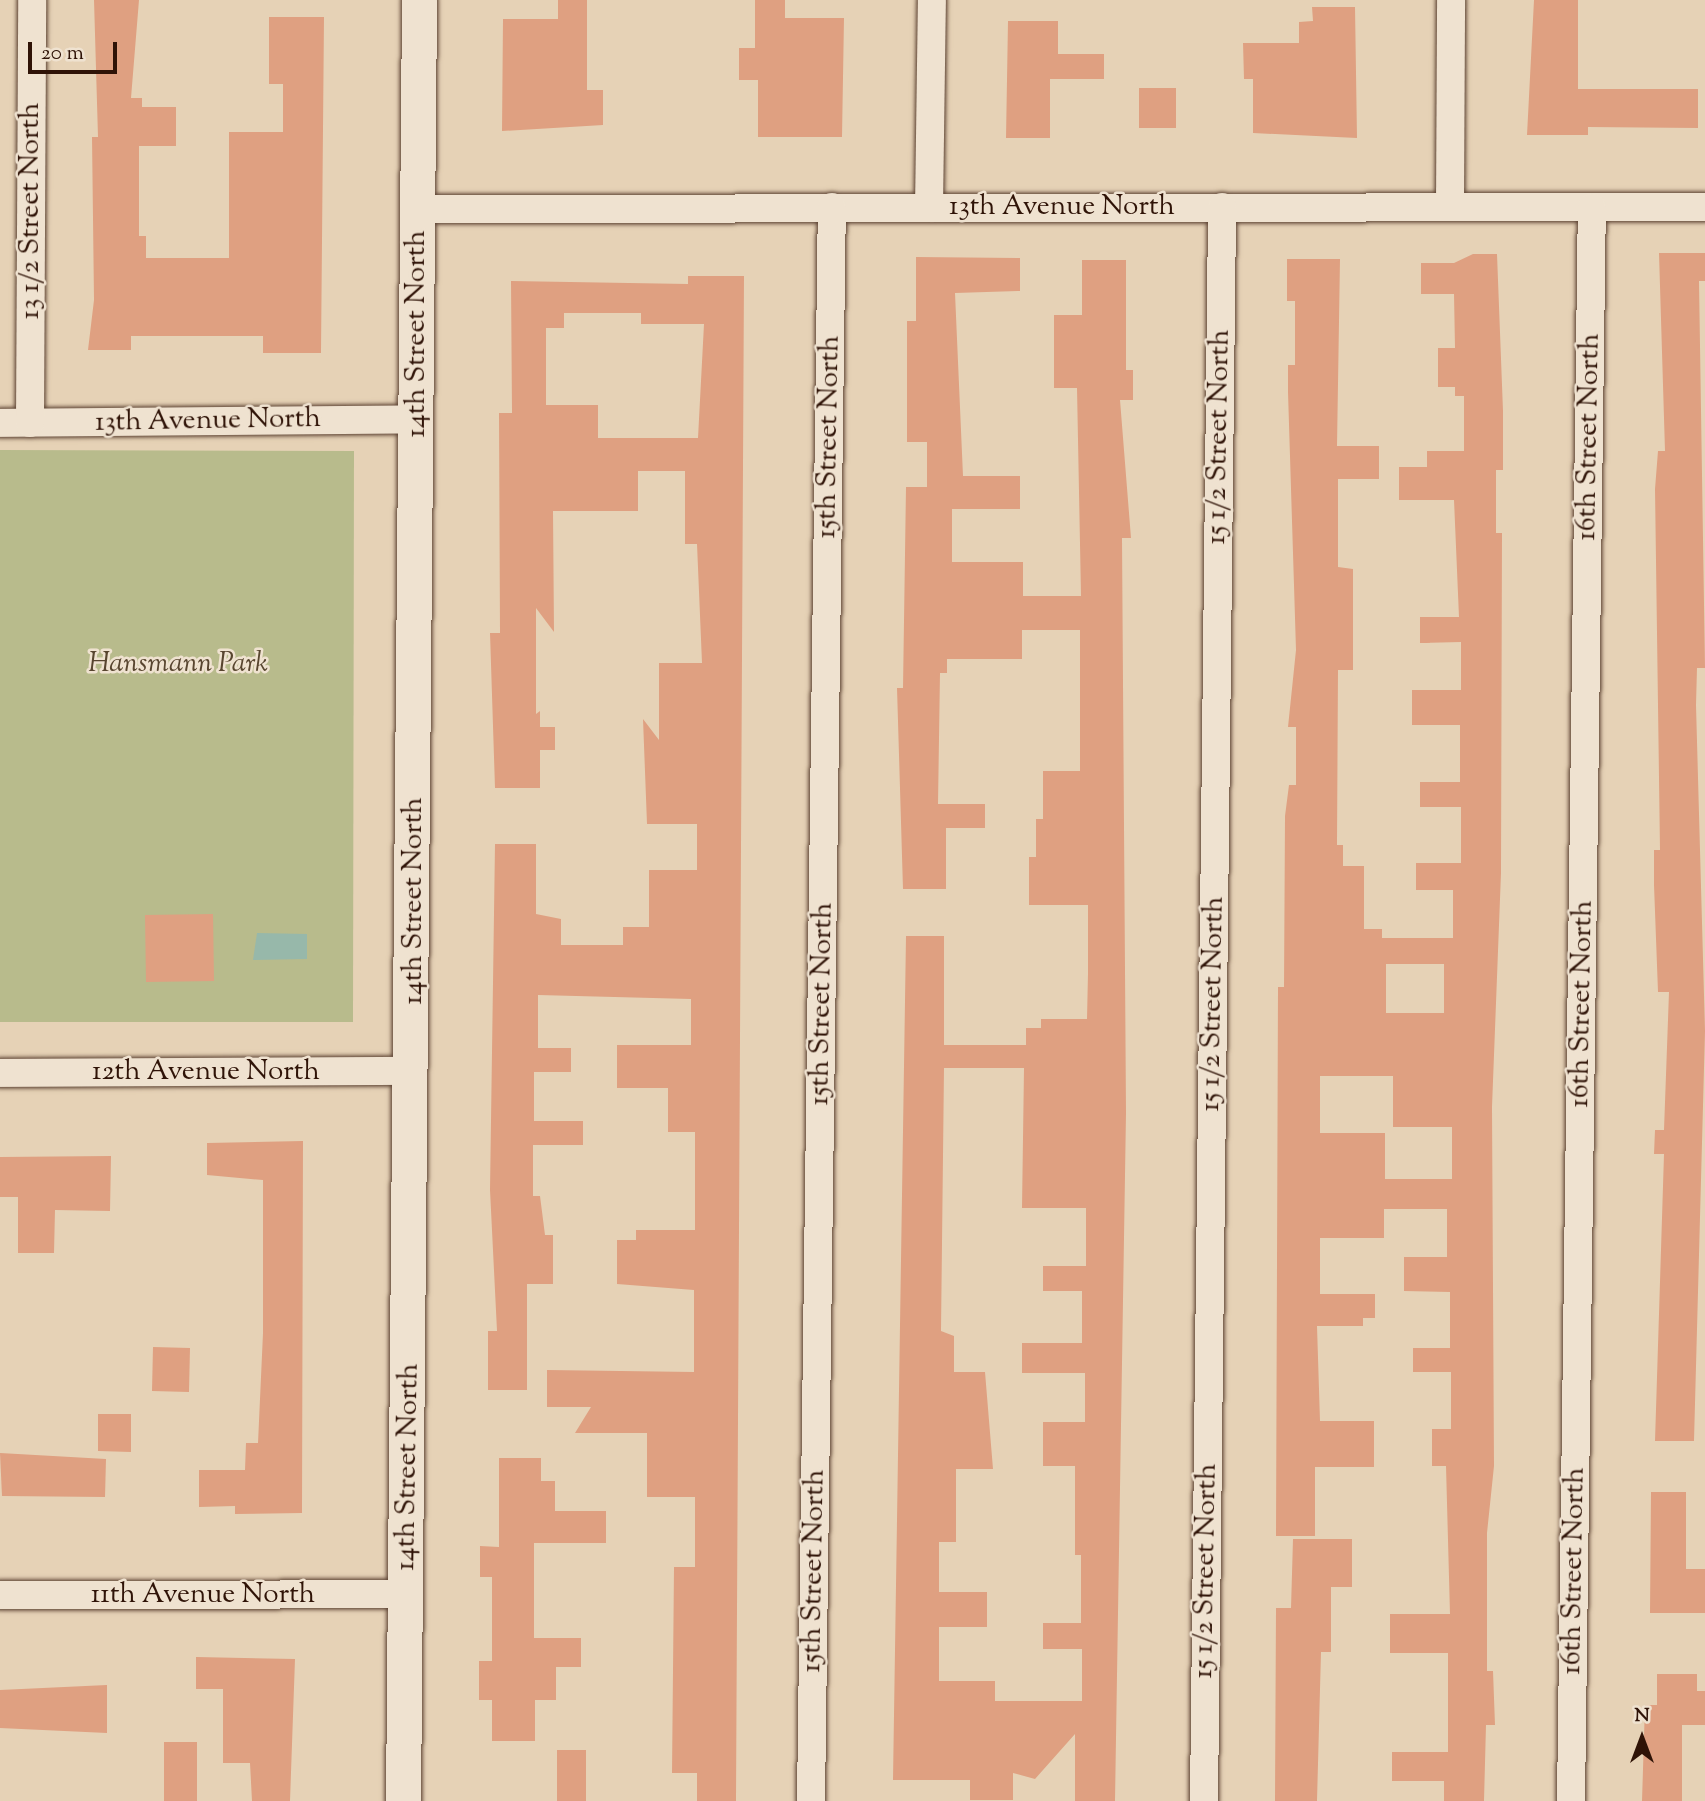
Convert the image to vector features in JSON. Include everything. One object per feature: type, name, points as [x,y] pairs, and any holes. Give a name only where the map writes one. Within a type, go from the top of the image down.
[{"type":"street","name":"13 1/2 Street North","points":[[30,423],[32,0]]},
{"type":"street","name":"14th Street North","points":[[403,1801],[412,1071],[419,0]]},
{"type":"street","points":[[929,208],[932,0]]},
{"type":"street","points":[[1450,206],[1451,0]]},
{"type":"street","name":"15th Street North","points":[[811,1801],[832,207]]},
{"type":"street","name":"15 1/2 Street North","points":[[1204,1801],[1222,207]]},
{"type":"street","name":"16th Street North","points":[[1571,1801],[1592,207]]},
{"type":"street","name":"13th Avenue North","points":[[418,209],[1705,207]]},
{"type":"street","name":"13th Avenue North","points":[[0,423],[416,419]]},
{"type":"street","name":"12th Avenue North","points":[[0,1073],[412,1071]]},
{"type":"street","name":"11th Avenue North","points":[[0,1595],[407,1594]]},
{"type":"green space","name":"Hansmann Park","points":[[0,450],[354,451],[353,1022],[0,1022]]},
{"type":"shaded area","points":[[257,933],[307,934],[307,959],[253,960]]},
{"type":"building","points":[[94,0],[139,0],[131,98],[142,98],[142,107],[176,107],[176,146],[139,146],[139,236],[146,236],[146,258],[229,258],[229,132],[283,132],[283,84],[269,84],[269,17],[324,17],[321,353],[263,353],[263,336],[131,336],[131,350],[88,350],[94,300],[92,137],[98,137]]},
{"type":"building","points":[[558,0],[587,0],[587,90],[603,90],[603,125],[502,131],[503,19],[558,19]]},
{"type":"building","points":[[755,0],[785,0],[785,18],[844,18],[842,137],[758,137],[758,80],[739,80],[739,48],[755,48]]},
{"type":"building","points":[[1534,0],[1578,0],[1578,89],[1698,89],[1698,128],[1588,127],[1588,135],[1527,135]]},
{"type":"building","points":[[1312,7],[1355,7],[1357,138],[1253,133],[1253,79],[1244,79],[1243,43],[1299,43],[1299,22],[1313,21]]},
{"type":"building","points":[[1008,21],[1058,21],[1058,54],[1104,54],[1104,79],[1050,79],[1050,138],[1006,138]]},
{"type":"building","points":[[1139,88],[1176,88],[1176,128],[1139,128]]},
{"type":"building","points":[[1659,253],[1705,253],[1705,281],[1699,281],[1705,668],[1697,668],[1696,705],[1705,1031],[1694,1441],[1655,1441],[1664,1154],[1654,1154],[1655,1130],[1664,1130],[1669,992],[1658,992],[1654,885],[1654,850],[1660,850],[1655,489],[1658,451],[1665,451]]},
{"type":"building","points":[[1473,254],[1497,254],[1503,411],[1503,470],[1496,470],[1496,533],[1502,533],[1501,873],[1492,1107],[1494,1466],[1487,1533],[1487,1671],[1493,1671],[1495,1725],[1486,1725],[1484,1801],[1444,1801],[1444,1781],[1392,1781],[1392,1752],[1448,1752],[1448,1653],[1390,1653],[1390,1614],[1450,1614],[1446,1466],[1432,1466],[1432,1429],[1451,1429],[1451,1372],[1413,1372],[1413,1348],[1450,1348],[1450,1292],[1404,1291],[1404,1257],[1447,1257],[1447,1209],[1384,1209],[1384,1238],[1320,1238],[1320,1294],[1375,1294],[1375,1318],[1363,1318],[1363,1326],[1317,1326],[1320,1421],[1374,1421],[1374,1467],[1315,1467],[1315,1536],[1276,1536],[1278,987],[1284,987],[1285,816],[1289,785],[1296,785],[1296,727],[1288,727],[1296,650],[1288,392],[1288,365],[1295,365],[1295,301],[1287,301],[1287,259],[1340,259],[1337,446],[1379,446],[1379,479],[1338,479],[1338,567],[1353,569],[1353,670],[1338,670],[1337,845],[1343,845],[1343,866],[1364,866],[1364,929],[1382,929],[1382,938],[1453,938],[1453,890],[1416,890],[1416,863],[1461,863],[1461,807],[1420,807],[1420,782],[1460,782],[1460,725],[1412,725],[1412,690],[1461,690],[1461,642],[1420,643],[1420,617],[1459,617],[1454,500],[1399,500],[1399,467],[1427,467],[1427,451],[1464,451],[1464,396],[1455,396],[1455,387],[1438,387],[1438,348],[1455,348],[1454,294],[1421,294],[1421,263],[1454,263]],"holes":[[[1386,964],[1444,964],[1444,1013],[1386,1013]],[[1320,1076],[1393,1076],[1393,1127],[1452,1127],[1452,1179],[1385,1179],[1385,1133],[1320,1133]]]},
{"type":"building","points":[[916,257],[1020,258],[1020,291],[955,293],[963,476],[1020,476],[1020,509],[952,509],[952,562],[1023,562],[1023,596],[1081,596],[1077,388],[1054,388],[1054,315],[1082,315],[1082,260],[1126,260],[1126,370],[1133,370],[1133,400],[1120,400],[1131,538],[1122,538],[1126,1113],[1115,1801],[1075,1801],[1075,1734],[1035,1779],[1013,1773],[1013,1800],[970,1800],[970,1780],[893,1780],[906,936],[944,936],[944,1045],[1026,1045],[1026,1028],[1041,1028],[1041,1019],[1087,1019],[1088,973],[1088,905],[1029,905],[1029,857],[1036,857],[1036,819],[1043,819],[1043,771],[1080,771],[1080,630],[1022,630],[1022,659],[947,659],[947,673],[940,673],[938,804],[985,804],[985,828],[946,828],[946,889],[903,889],[897,688],[903,688],[906,487],[927,487],[927,442],[907,442],[907,321],[916,321]],"holes":[[[944,1068],[1024,1068],[1022,1208],[1086,1208],[1086,1266],[1043,1266],[1043,1291],[1082,1291],[1082,1343],[1022,1343],[1022,1373],[1085,1373],[1085,1422],[1043,1422],[1043,1466],[1075,1466],[1075,1555],[1081,1555],[1081,1623],[1043,1623],[1043,1649],[1082,1649],[1082,1701],[995,1701],[995,1681],[939,1681],[939,1627],[987,1627],[987,1592],[939,1592],[939,1542],[956,1542],[956,1469],[993,1469],[985,1372],[954,1372],[954,1336],[941,1331]]]},
{"type":"building","points":[[688,276],[744,276],[736,1801],[697,1801],[697,1773],[672,1773],[674,1567],[695,1567],[695,1497],[647,1497],[647,1433],[575,1433],[591,1407],[547,1407],[547,1370],[694,1372],[694,1290],[617,1284],[617,1240],[636,1240],[636,1230],[695,1230],[695,1132],[668,1132],[668,1088],[617,1088],[617,1045],[691,1045],[691,999],[538,995],[538,1048],[571,1048],[571,1072],[534,1072],[534,1121],[583,1121],[583,1145],[533,1145],[533,1196],[540,1196],[545,1235],[553,1235],[553,1284],[527,1284],[527,1390],[488,1390],[488,1331],[497,1331],[490,1190],[495,844],[536,844],[536,914],[561,919],[561,945],[623,945],[623,927],[649,927],[649,870],[697,870],[697,824],[647,824],[643,719],[659,740],[659,663],[702,663],[697,544],[685,544],[685,471],[638,471],[638,511],[553,511],[554,632],[536,608],[536,714],[540,711],[540,727],[555,727],[555,750],[540,750],[540,788],[495,788],[490,633],[500,633],[499,413],[512,413],[511,281],[688,284]],"holes":[[[564,313],[641,313],[641,324],[704,324],[698,438],[598,438],[598,405],[546,405],[546,328],[564,328]]]},
{"type":"building","points":[[213,914],[214,981],[146,982],[145,915]]},
{"type":"building","points":[[303,1141],[302,1513],[235,1514],[235,1506],[199,1507],[199,1470],[245,1470],[246,1443],[258,1443],[263,1333],[263,1180],[207,1175],[207,1143]]},
{"type":"building","points":[[111,1156],[110,1211],[55,1210],[54,1253],[18,1253],[18,1197],[0,1197],[0,1157]]},
{"type":"building","points":[[153,1347],[190,1348],[189,1392],[152,1391]]},
{"type":"building","points":[[98,1414],[131,1414],[131,1452],[98,1451]]},
{"type":"building","points":[[0,1453],[106,1459],[105,1497],[2,1496]]},
{"type":"building","points":[[499,1458],[541,1458],[541,1481],[555,1481],[555,1511],[606,1511],[606,1543],[534,1543],[534,1638],[581,1638],[581,1667],[556,1667],[556,1700],[535,1700],[535,1741],[492,1741],[492,1700],[479,1700],[479,1661],[492,1661],[492,1577],[480,1577],[480,1546],[499,1547]]},
{"type":"building","points":[[1651,1492],[1686,1492],[1686,1569],[1705,1569],[1705,1613],[1650,1613]]},
{"type":"building","points":[[1293,1539],[1352,1539],[1352,1587],[1331,1587],[1331,1652],[1321,1652],[1317,1801],[1275,1801],[1276,1608],[1291,1608]]},
{"type":"building","points":[[196,1657],[295,1659],[290,1801],[252,1801],[250,1763],[223,1763],[223,1689],[196,1689]]},
{"type":"building","points":[[1657,1674],[1697,1674],[1697,1691],[1705,1691],[1705,1725],[1682,1725],[1682,1801],[1642,1801],[1645,1705],[1657,1705]]},
{"type":"building","points":[[107,1685],[107,1733],[0,1728],[0,1690]]},
{"type":"building","points":[[164,1742],[197,1742],[197,1801],[164,1801]]},
{"type":"building","points":[[557,1750],[586,1750],[586,1801],[557,1801]]}]
